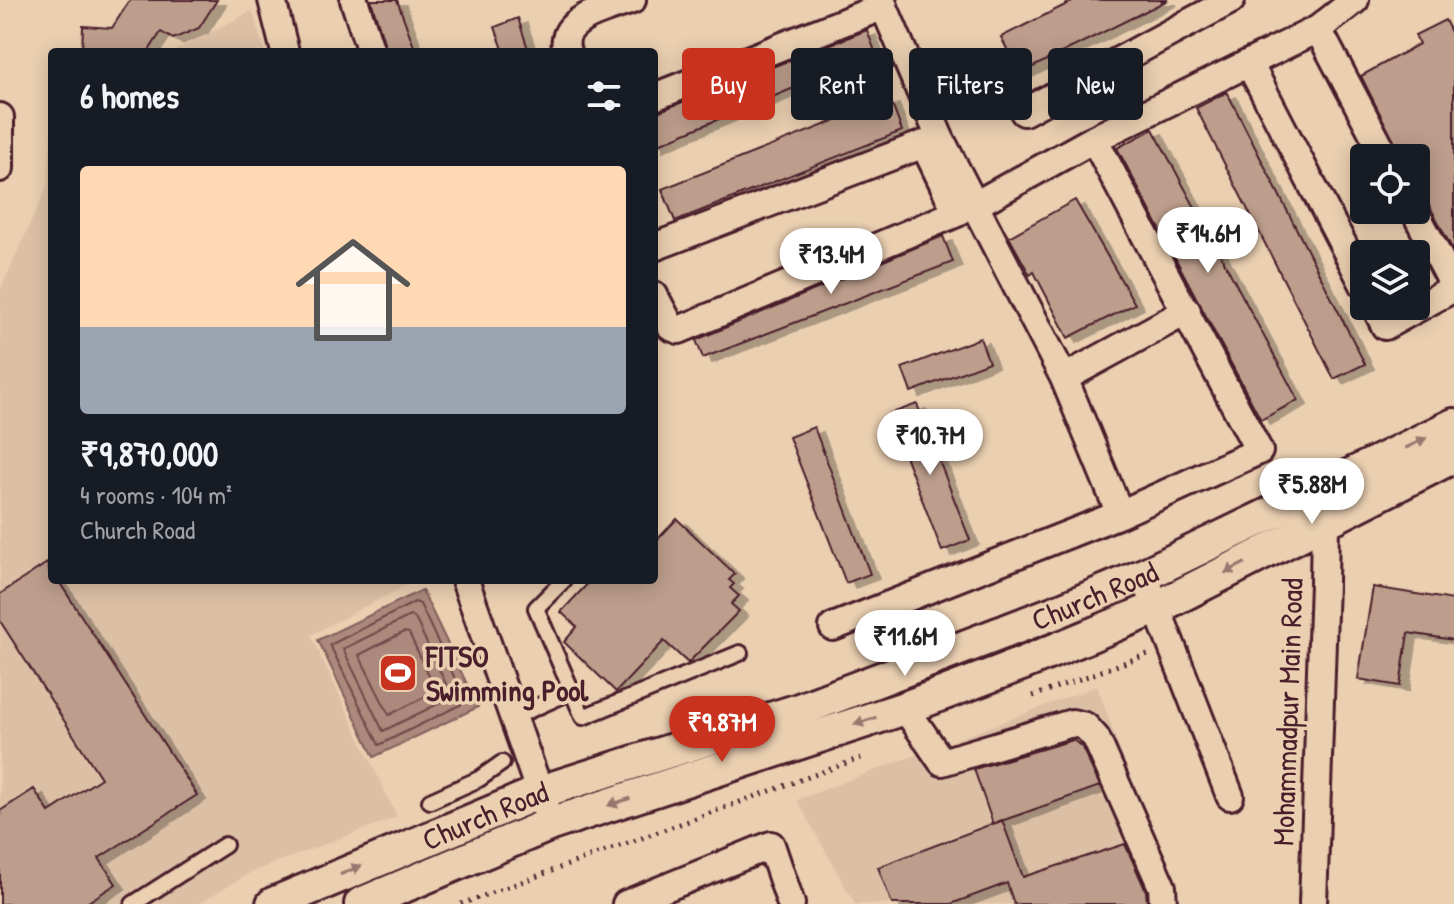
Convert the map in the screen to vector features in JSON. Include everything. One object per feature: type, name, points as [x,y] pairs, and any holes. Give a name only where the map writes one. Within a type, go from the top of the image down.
[{"type":"street","points":[[272,0],[284,48]]},
{"type":"street","points":[[354,0],[370,48]]},
{"type":"street","points":[[567,48],[566,34],[572,25],[632,0]]},
{"type":"street","points":[[1032,108],[1231,0]]},
{"type":"street","points":[[658,303],[671,327],[685,328],[957,213],[964,196],[1094,139],[1318,29],[1353,0]]},
{"type":"street","points":[[658,95],[882,3],[964,196],[1064,378],[1120,514]]},
{"type":"street","points":[[1318,29],[1379,144]]},
{"type":"street","points":[[1249,63],[1350,258]]},
{"type":"street","points":[[0,117],[0,168]]},
{"type":"street","points":[[833,627],[1120,514],[1259,451],[1094,139]]},
{"type":"street","points":[[658,245],[924,144],[964,196]]},
{"type":"street","points":[[1421,224],[1454,287],[1430,301]]},
{"type":"street","points":[[1064,378],[1187,311]]},
{"type":"street","name":"Church Road","points":[[361,904],[551,824],[905,708],[1158,607],[1454,425]]},
{"type":"street","name":"Church Road","points":[[273,904],[495,809],[826,700],[1454,456]]},
{"type":"street","name":"Mohammadpur Main Road","points":[[1313,904],[1319,508]]},
{"type":"street","points":[[1144,575],[1230,796]]},
{"type":"street","points":[[466,584],[551,824]]},
{"type":"street","points":[[905,708],[942,762],[1072,723],[1085,726],[1096,738],[1162,887],[1163,904]]},
{"type":"street","points":[[626,904],[771,845],[791,904]]},
{"type":"lane","points":[[560,584],[536,608],[583,717],[740,653]]},
{"type":"lane","points":[[514,717],[572,691]]},
{"type":"lane","points":[[430,801],[479,779],[502,763]]},
{"type":"lane","points":[[479,779],[495,809]]},
{"type":"lane","points":[[133,904],[225,845]]},
{"type":"path","points":[[1025,698],[1173,645]]},
{"type":"path","points":[[461,904],[878,752]]},
{"type":"shaded area","points":[[252,11],[264,48],[180,48]]},
{"type":"shaded area","points":[[48,184],[48,584],[408,584],[311,635],[397,817],[251,872],[199,904],[0,904],[0,291]]},
{"type":"shaded area","points":[[1097,686],[1176,904],[855,904],[797,800]]},
{"type":"water","name":"FITSO Swimming Pool","points":[[422,590],[478,707],[374,757],[318,640]]},
{"type":"building","points":[[130,0],[217,0],[199,28],[173,39],[161,32],[151,48],[82,48],[83,26],[112,28]]},
{"type":"building","points":[[371,0],[397,0],[415,48],[386,48]]},
{"type":"building","points":[[1075,0],[1168,0],[1071,48],[1048,48],[1048,60],[1032,68],[1032,48],[1006,48],[1001,37]]},
{"type":"building","points":[[518,18],[528,48],[503,48],[495,27]]},
{"type":"building","points":[[1445,20],[1454,38],[1454,252],[1430,207],[1430,144],[1395,144],[1361,76],[1419,44],[1415,35]]},
{"type":"building","points":[[867,30],[874,48],[821,48]]},
{"type":"building","points":[[791,60],[791,89],[775,96],[775,66]]},
{"type":"building","points":[[1227,92],[1365,364],[1334,379],[1196,108]]},
{"type":"building","points":[[682,102],[682,120],[717,120],[658,144],[658,111]]},
{"type":"building","points":[[893,107],[902,131],[675,221],[662,189],[837,120],[893,120]]},
{"type":"building","points":[[1153,129],[1298,400],[1261,420],[1117,148]]},
{"type":"building","points":[[1075,200],[1135,304],[1068,338],[1034,272],[1030,275],[1009,237]]},
{"type":"building","points":[[943,236],[953,262],[703,358],[696,340]]},
{"type":"building","points":[[980,338],[989,362],[911,392],[902,368]]},
{"type":"building","points":[[917,404],[970,540],[942,551],[889,414]]},
{"type":"building","points":[[814,427],[870,574],[846,583],[789,437]]},
{"type":"building","points":[[677,519],[735,574],[729,580],[734,584],[730,588],[739,596],[731,604],[739,611],[688,663],[664,641],[616,692],[564,642],[577,627],[561,612],[587,584],[658,584],[658,539]]},
{"type":"building","points":[[47,563],[48,584],[61,584],[197,795],[99,858],[116,884],[85,904],[0,904],[0,811],[34,789],[49,812],[101,778],[0,621],[0,594]]},
{"type":"building","points":[[1373,587],[1454,600],[1454,640],[1408,633],[1400,686],[1358,679]]},
{"type":"building","points":[[1073,740],[1082,747],[1100,786],[993,824],[974,769]]},
{"type":"building","points":[[1002,820],[1023,877],[1125,844],[1146,891],[1147,904],[1014,904],[1007,883],[951,904],[892,904],[878,867]]},
{"type":"place","name":"FITSO Swimming Pool","points":[[398,673]]}]
